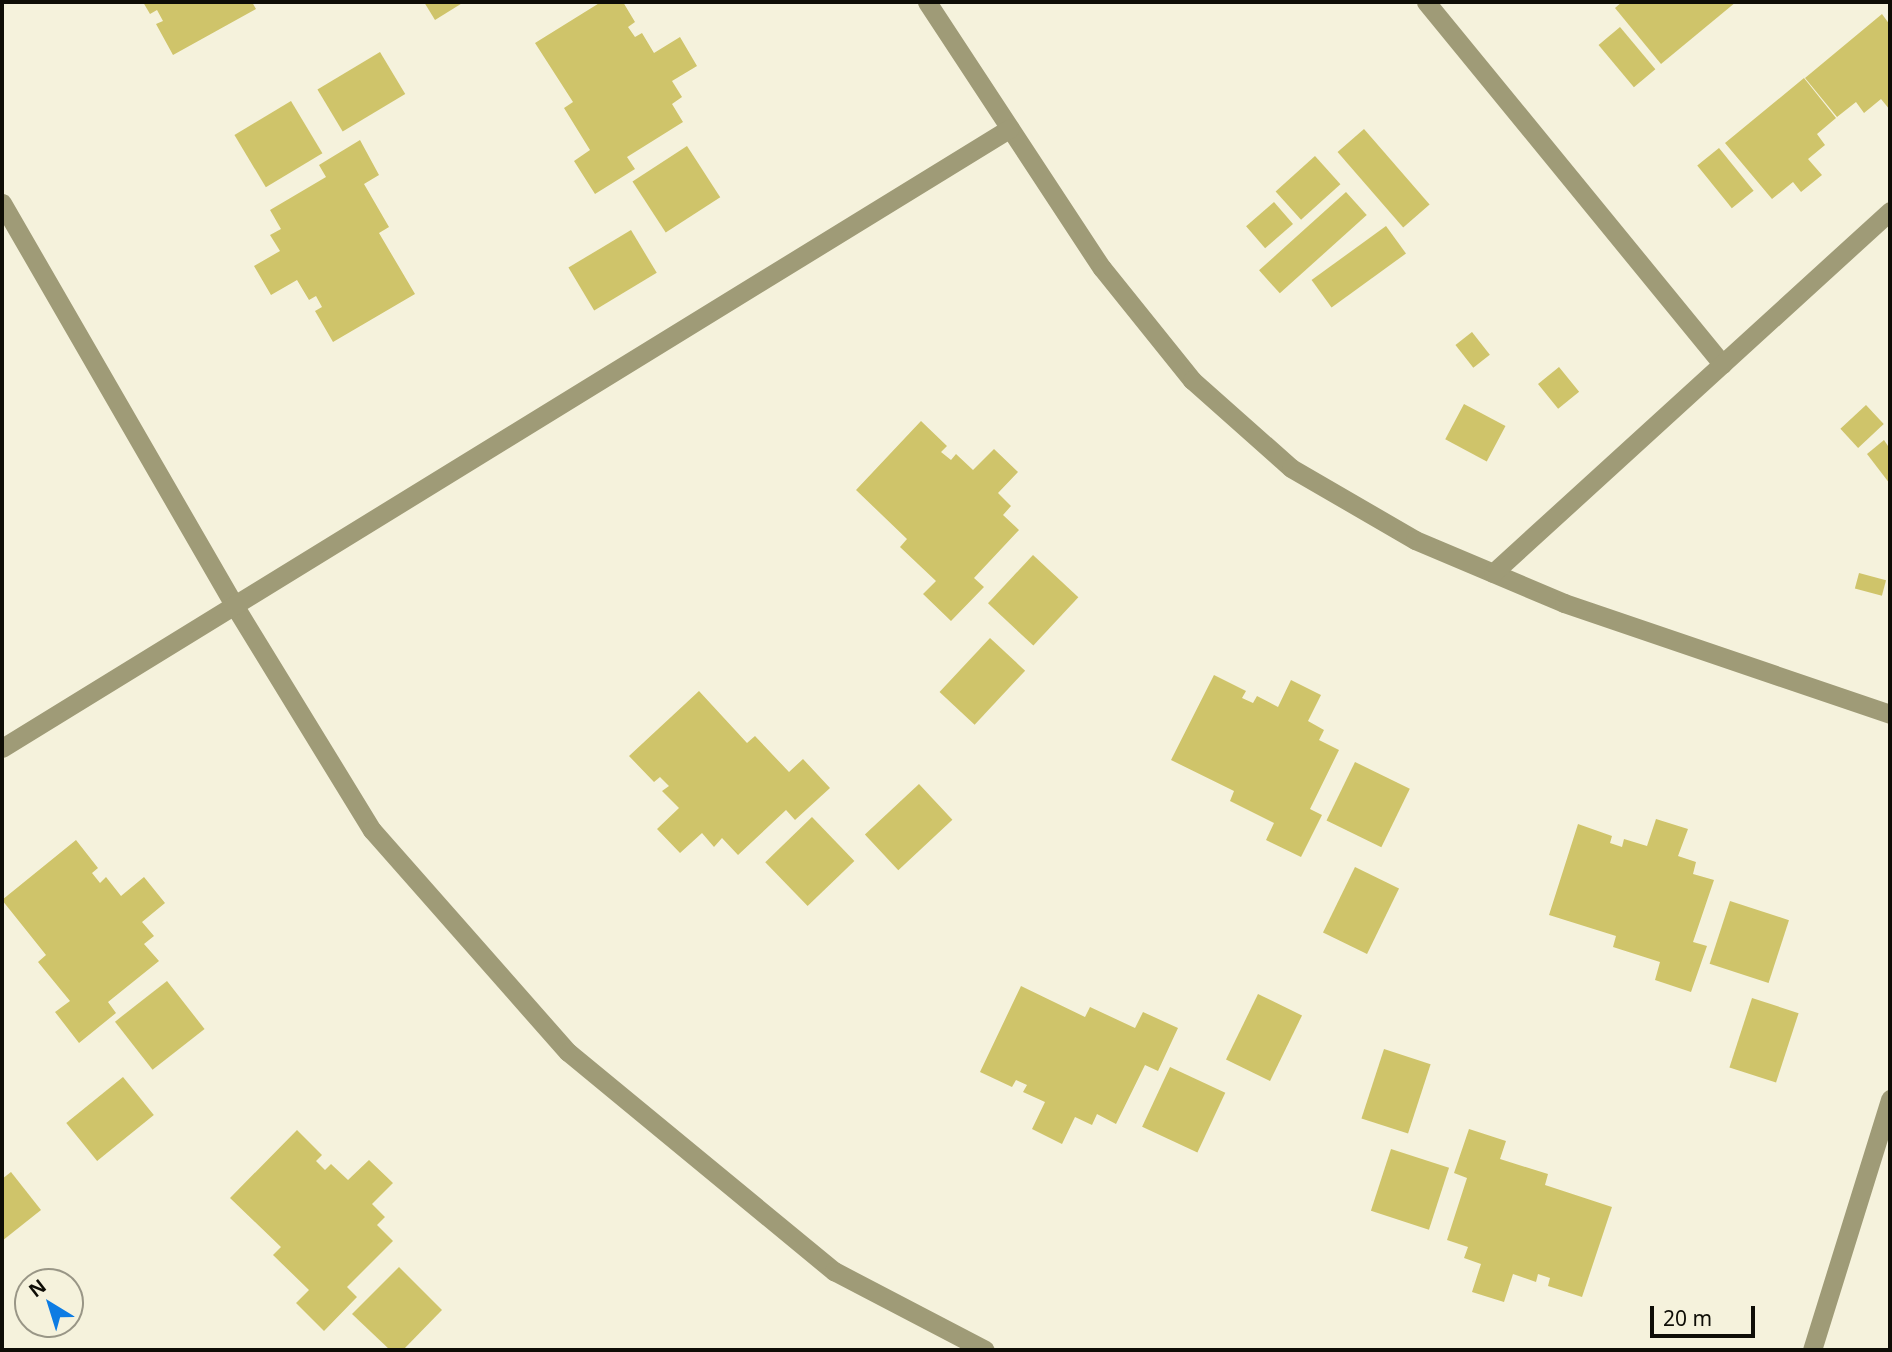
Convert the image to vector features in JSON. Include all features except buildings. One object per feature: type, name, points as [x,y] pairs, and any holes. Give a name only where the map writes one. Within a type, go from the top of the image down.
[{"type":"street","points":[[927,2],[1102,268],[1192,380],[1291,468],[1415,540],[1564,603],[1890,714]]},
{"type":"street","points":[[1429,3],[1722,364]]},
{"type":"street","points":[[2,748],[1010,128]]},
{"type":"street","points":[[2,203],[234,605],[372,830],[568,1052],[834,1271],[985,1350]]},
{"type":"street","points":[[1493,573],[1890,211]]},
{"type":"street","points":[[1812,1350],[1890,1099]]}]
